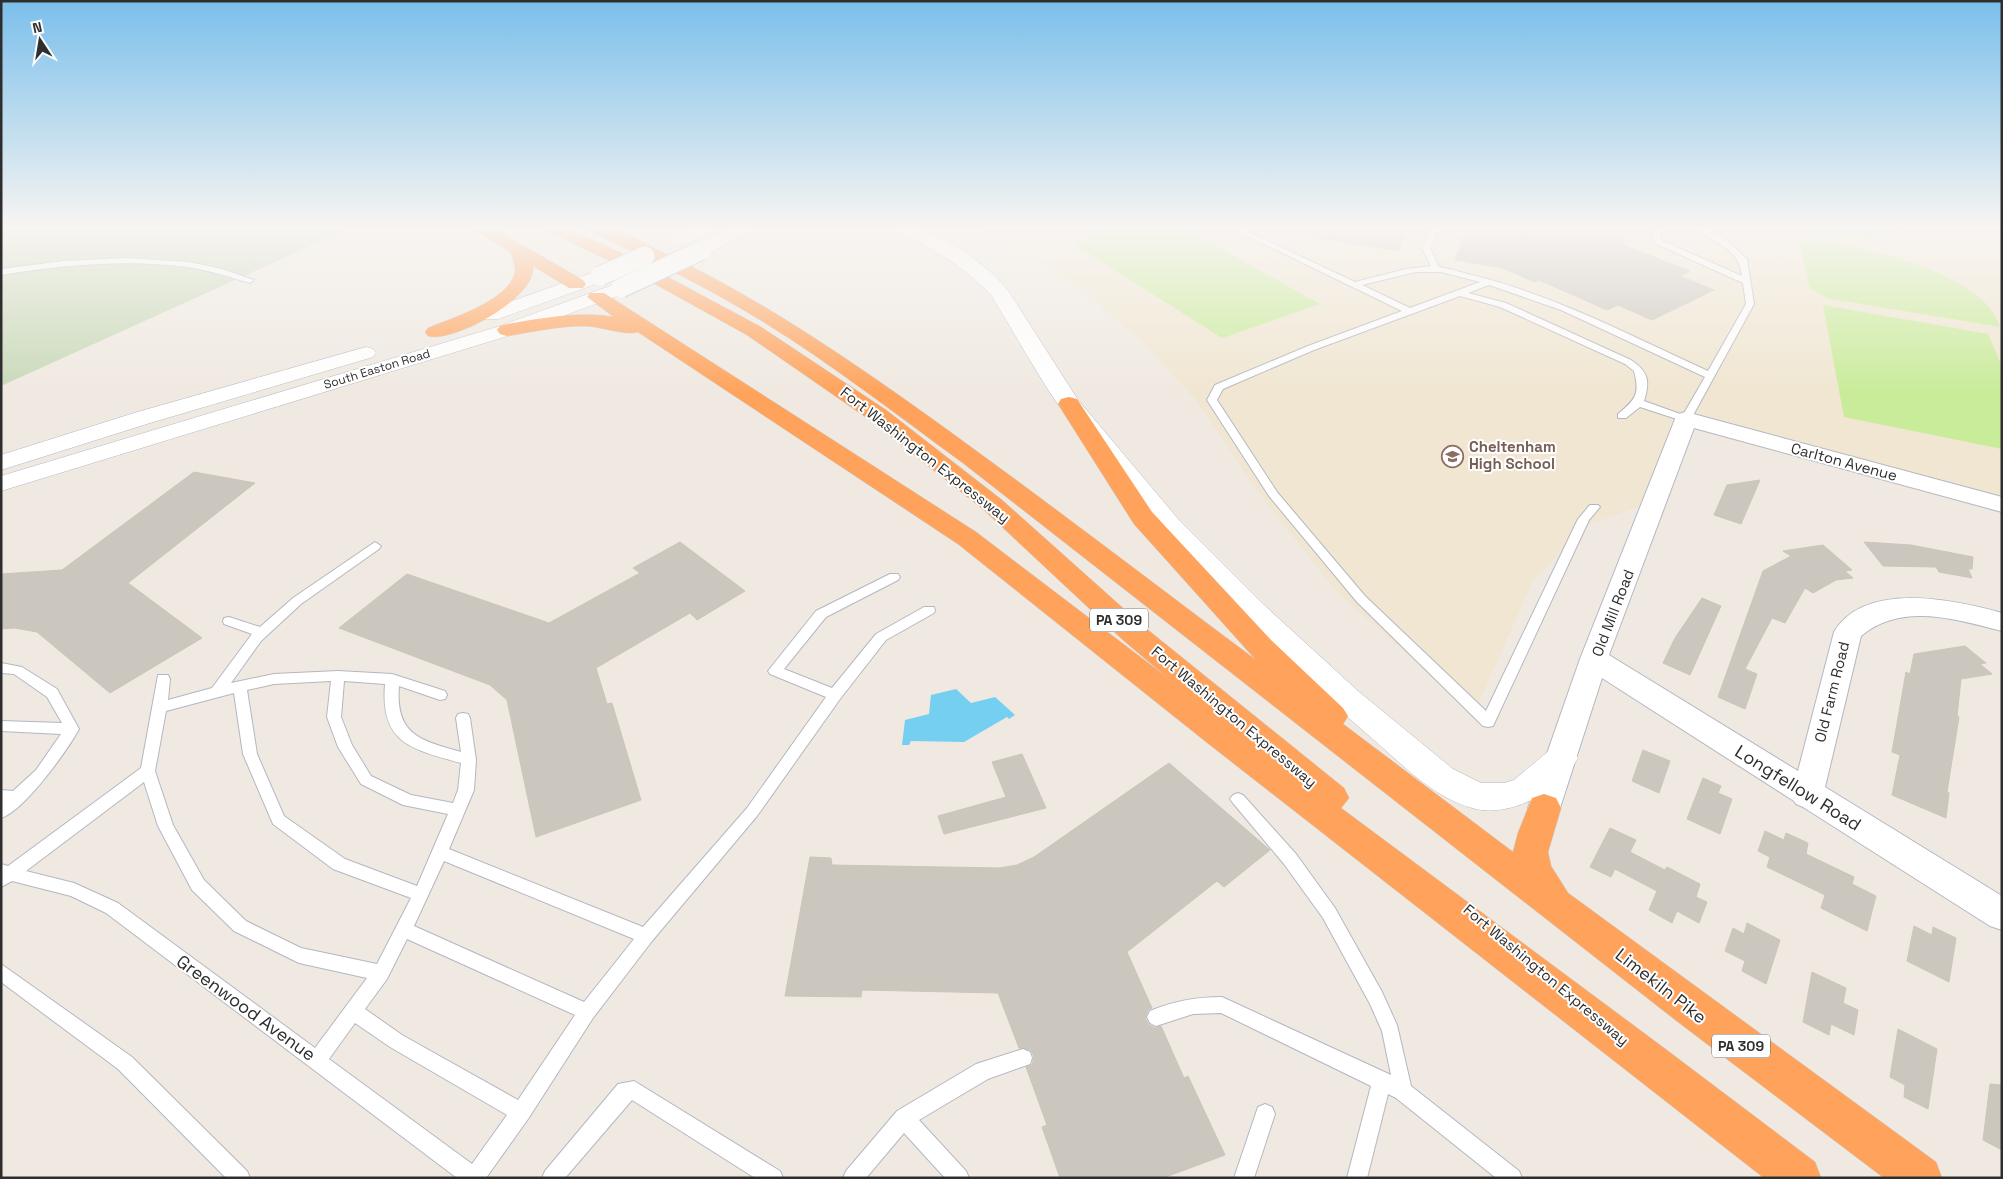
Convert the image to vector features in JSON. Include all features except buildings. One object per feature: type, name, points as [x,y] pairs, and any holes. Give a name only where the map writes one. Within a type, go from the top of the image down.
[{"type":"highway","points":[[435,332],[485,311],[509,295],[519,283]]},
{"type":"highway","points":[[592,283],[598,286],[668,344],[967,538],[1208,726],[1650,1062]]},
{"type":"highway","name":"Fort Washington Expressway","points":[[667,283],[754,331],[885,421],[993,505],[1133,633],[1650,1062]]},
{"type":"highway","name":"Fort Washington Expressway","points":[[708,283],[740,299],[790,330],[971,458],[1291,704],[1478,844]]},
{"type":"highway","points":[[507,330],[561,321],[591,319],[628,326],[668,344]]},
{"type":"highway","points":[[1069,404],[1143,518],[1204,586],[1317,703],[1478,844]]},
{"type":"highway","points":[[1544,808],[1530,845],[1531,859],[1546,888],[1564,910]]},
{"type":"highway","name":"Limekiln Pike","points":[[1478,844],[1692,1010],[1920,1178]]},
{"type":"highway","name":"PA 309","points":[[1650,1062],[1799,1178]]},
{"type":"main road","name":"South Easton Road","points":[[1,484],[507,330],[603,283]]},
{"type":"main road","name":"South Easton Road","points":[[1,463],[142,418],[504,311],[607,283]]},
{"type":"main road","points":[[991,283],[999,292],[1069,404],[1170,526],[1253,611],[1347,699],[1441,778],[1477,796],[1505,797],[1526,789],[1562,758]]},
{"type":"street","name":"Carlton Avenue","points":[[1686,419],[2002,505]]},
{"type":"street","name":"Old Mill Road","points":[[1544,808],[1594,660],[1686,419]]},
{"type":"street","name":"Old Farm Road","points":[[1807,795],[1848,632],[1859,620],[1874,613],[1910,606],[1958,612],[2002,622]]},
{"type":"street","name":"Longfellow Road","points":[[1594,660],[1807,795],[2002,915]]},
{"type":"lane","points":[[1350,283],[1409,311]]},
{"type":"lane","points":[[1354,285],[1362,283]]},
{"type":"lane","points":[[1486,283],[1409,311],[1219,387],[1212,400],[1273,494],[1361,599],[1488,722],[1584,519],[1594,507]]},
{"type":"lane","points":[[1492,283],[1525,293],[1639,370],[1643,387],[1638,404],[1622,416]]},
{"type":"lane","points":[[1638,404],[1686,419],[1750,304],[1746,283]]},
{"type":"lane","points":[[1459,293],[1567,322],[1711,376]]},
{"type":"lane","points":[[217,692],[262,633],[297,601],[375,546]]},
{"type":"lane","points":[[835,695],[774,672],[821,614],[894,576]]},
{"type":"lane","points":[[474,1178],[521,1112],[587,1012],[646,936],[752,812],[835,695],[881,637],[929,610]]},
{"type":"lane","points":[[229,621],[262,633]]},
{"type":"lane","points":[[1,668],[17,670],[52,694],[72,729]]},
{"type":"lane","points":[[160,707],[274,679],[338,676],[392,679],[440,695]]},
{"type":"lane","points":[[338,676],[334,717],[345,748],[366,780],[408,800],[459,810]]},
{"type":"lane","points":[[163,679],[160,707],[148,771],[166,826],[198,885],[240,926],[299,955],[381,973]]},
{"type":"lane","points":[[392,679],[392,714],[402,731],[415,743],[469,760]]},
{"type":"lane","points":[[240,686],[250,754],[278,820],[339,864],[421,895]]},
{"type":"lane","points":[[317,1060],[381,973],[421,895],[459,810],[466,790],[469,760],[463,718]]},
{"type":"lane","points":[[1,726],[72,729]]},
{"type":"lane","points":[[1,812],[41,774],[72,729]]},
{"type":"lane","points":[[4,874],[148,771]]},
{"type":"lane","points":[[1,796],[17,798]]},
{"type":"lane","points":[[1238,799],[1290,859],[1329,913],[1376,998],[1391,1031],[1403,1091]]},
{"type":"lane","points":[[440,852],[646,936]]},
{"type":"lane","name":"Greenwood Avenue","points":[[4,874],[74,890],[112,908],[278,1034],[317,1060],[474,1178]]},
{"type":"lane","points":[[403,929],[587,1012]]},
{"type":"lane","points":[[1,972],[125,1063],[240,1178]]},
{"type":"lane","points":[[1156,1017],[1192,1006],[1222,1004],[1403,1091],[1512,1178]]},
{"type":"lane","points":[[353,1011],[396,1041],[521,1112]]},
{"type":"lane","points":[[853,1178],[904,1118],[983,1071],[1023,1058]]},
{"type":"lane","points":[[1357,1178],[1382,1081]]},
{"type":"lane","points":[[552,1178],[625,1091],[634,1090],[773,1178]]},
{"type":"lane","points":[[1244,1178],[1265,1114]]},
{"type":"lane","points":[[904,1118],[959,1178]]},
{"type":"shaded area","name":"Cheltenham High School","points":[[1070,283],[2002,283],[2002,505],[1686,419],[1655,501],[1590,524],[1533,580],[1474,714],[1336,591],[1259,493],[1196,400],[1143,342]]},
{"type":"green space","points":[[1,283],[228,283],[1,386]]},
{"type":"green space","points":[[1135,283],[1282,283],[1320,304],[1222,338]]},
{"type":"green space","points":[[1809,283],[1957,283],[1969,289],[1989,307],[2000,327],[1826,298],[1810,288]]},
{"type":"green space","points":[[1823,305],[1988,334],[2002,367],[2002,449],[1844,417]]},
{"type":"water","points":[[956,689],[971,703],[995,697],[1015,715],[1009,719],[1007,717],[964,742],[911,741],[909,745],[902,745],[905,720],[929,714],[931,695]]},
{"type":"place","name":"Cheltenham High School","points":[[1453,456]]}]
